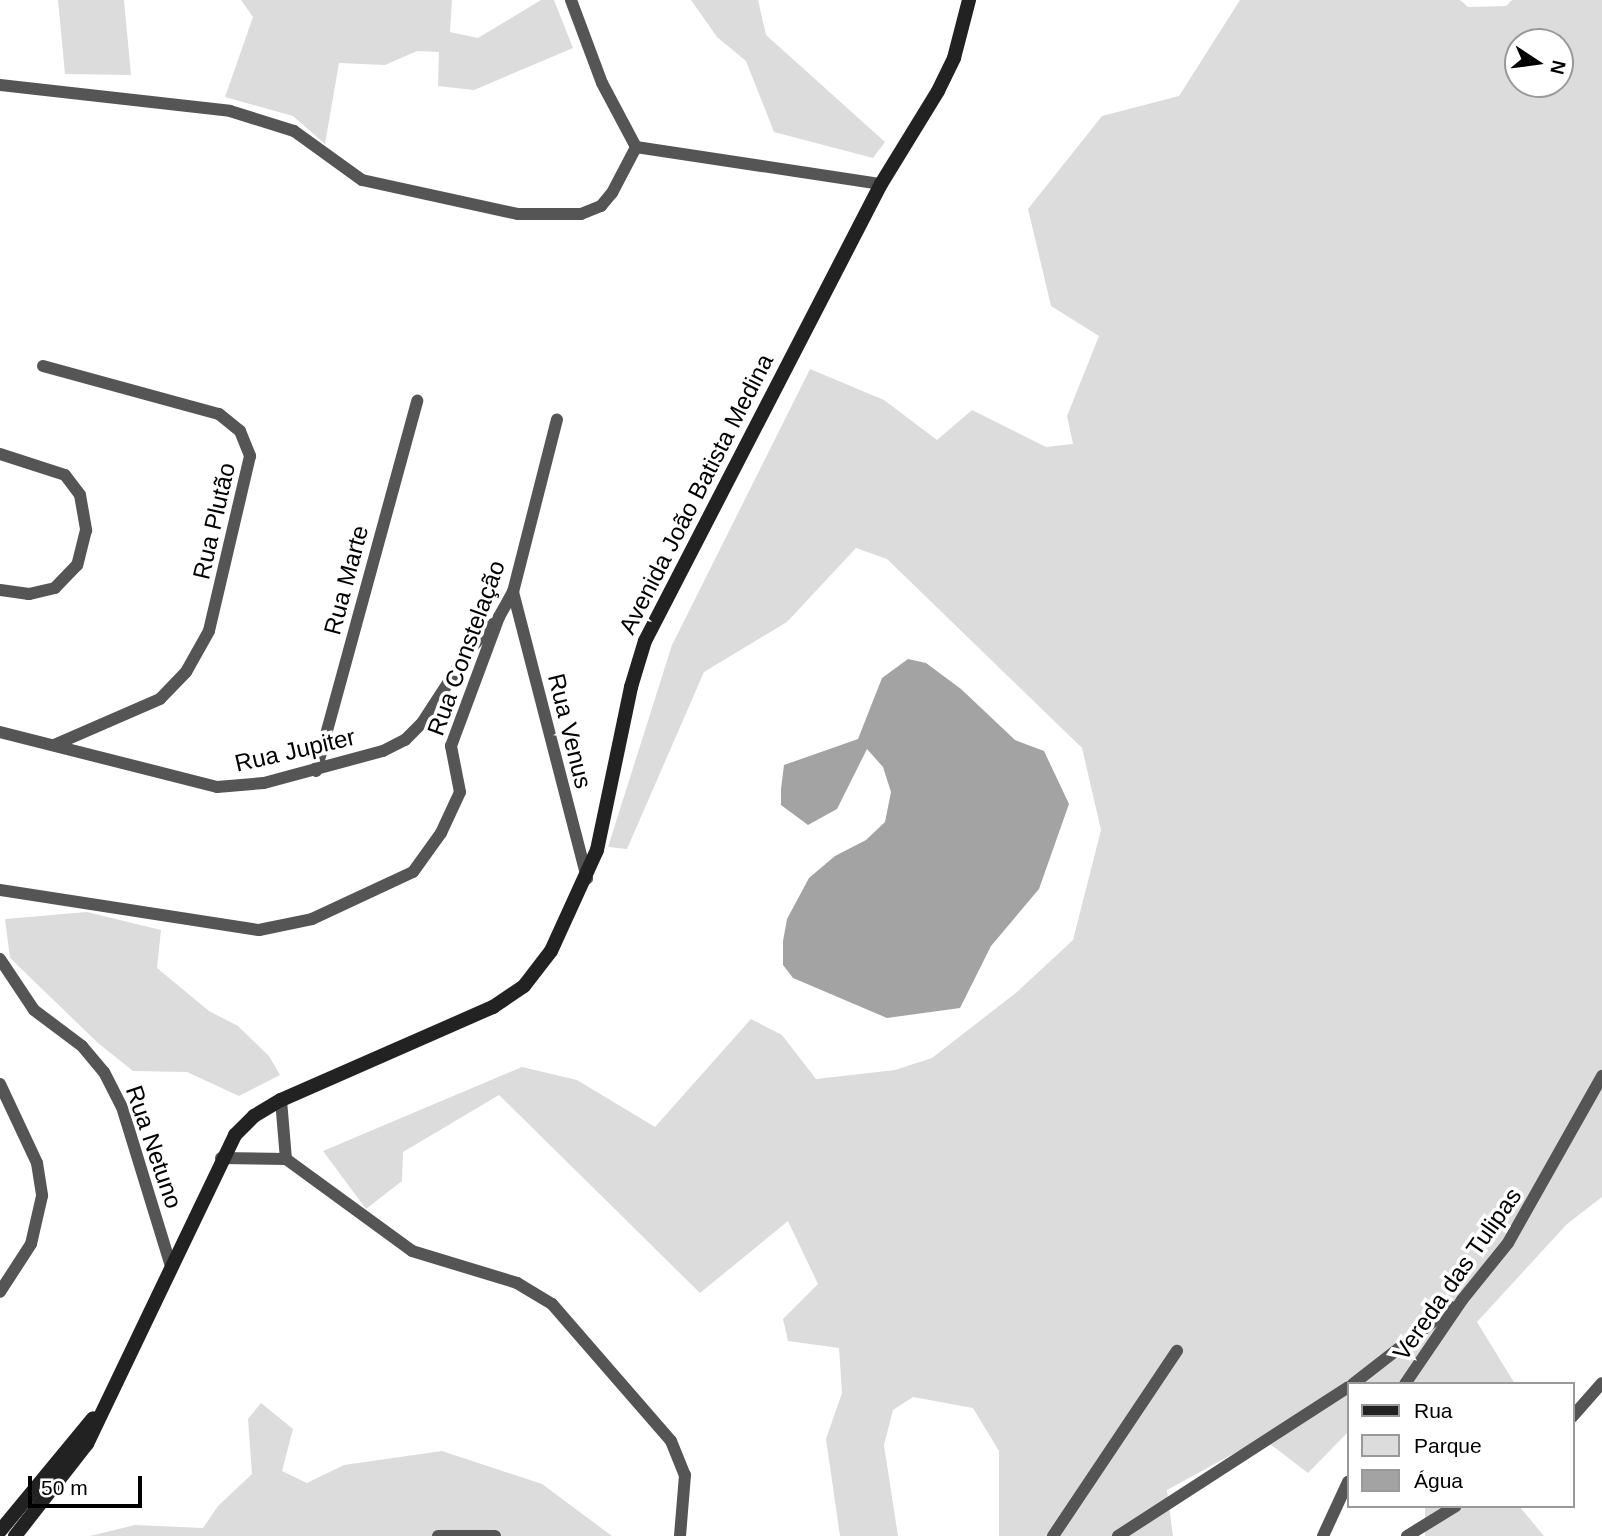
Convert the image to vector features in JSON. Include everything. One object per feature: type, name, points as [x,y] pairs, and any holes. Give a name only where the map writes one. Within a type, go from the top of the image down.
[{"type":"main road","name":"Avenida João Batista Medina","points":[[15,1536],[76,1463],[221,1158],[254,1116],[281,1100],[493,1007],[524,986],[551,951],[587,879],[597,850],[631,687],[645,642],[881,184],[948,69],[970,0]]},
{"type":"main road","name":"Avenida João Batista Medina","points":[[0,1531],[103,1407]]},
{"type":"street","points":[[571,0],[602,83],[636,147]]},
{"type":"street","points":[[0,85],[230,111],[294,131],[362,180],[518,214],[581,214],[601,206],[636,147]]},
{"type":"street","points":[[636,147],[881,184]]},
{"type":"street","name":"Rua Plutão","points":[[43,366],[219,414],[240,431],[250,456],[209,631],[186,673],[160,699],[54,745]]},
{"type":"street","name":"Rua Marte","points":[[316,771],[417,401]]},
{"type":"street","name":"Rua Constelação","points":[[0,890],[259,930],[312,919],[402,881],[424,860],[460,792],[451,746],[499,617],[513,592],[557,420]]},
{"type":"street","points":[[0,454],[65,475],[83,502],[86,530],[77,565],[55,588],[29,594],[0,590]]},
{"type":"street","name":"Rua Venus","points":[[513,592],[587,879]]},
{"type":"street","name":"Rua Jupiter","points":[[0,732],[217,787],[264,783],[316,771],[405,740],[422,723],[470,649],[499,617]]},
{"type":"street","name":"Rua Netuno","points":[[0,958],[34,1010],[82,1046],[104,1072],[122,1107],[171,1266]]},
{"type":"street","name":"Vereda das Tulipas","points":[[1406,1382],[1462,1300],[1508,1243],[1602,1076]]},
{"type":"street","points":[[0,1084],[37,1163],[43,1196],[31,1244],[0,1292]]},
{"type":"street","points":[[281,1100],[286,1159]]},
{"type":"street","points":[[221,1158],[286,1159],[412,1251],[517,1283],[552,1304],[671,1441],[685,1475],[680,1536]]},
{"type":"street","points":[[1356,1382],[1462,1300]]},
{"type":"street","points":[[1053,1536],[1177,1350]]},
{"type":"street","points":[[1574,1415],[1602,1384]]},
{"type":"street","points":[[1118,1536],[1346,1388]]},
{"type":"street","points":[[1323,1536],[1346,1486]]},
{"type":"street","points":[[1408,1536],[1453,1508]]},
{"type":"street","points":[[438,1536],[495,1536]]},
{"type":"green space","points":[[58,0],[124,0],[131,75],[65,74]]},
{"type":"green space","points":[[241,0],[452,0],[450,32],[478,38],[541,0],[554,0],[573,48],[474,90],[438,86],[439,52],[417,51],[385,65],[339,63],[325,144],[293,116],[225,97],[253,17]]},
{"type":"green space","points":[[691,0],[758,0],[766,35],[885,142],[873,158],[774,132],[746,61],[717,37]]},
{"type":"green space","points":[[1240,0],[1460,0],[1468,7],[1506,6],[1512,0],[1602,0],[1602,1197],[1567,1224],[1477,1322],[1514,1382],[1346,1382],[1346,1434],[1308,1473],[1262,1438],[1167,1490],[1173,1536],[999,1536],[999,1451],[973,1408],[913,1397],[893,1410],[884,1445],[898,1536],[840,1536],[826,1439],[842,1393],[839,1348],[788,1341],[783,1319],[818,1284],[788,1221],[700,1293],[499,1095],[403,1152],[402,1181],[366,1209],[323,1151],[522,1067],[577,1080],[655,1127],[751,1019],[782,1035],[816,1079],[895,1070],[932,1058],[1017,992],[1073,940],[1101,830],[1082,748],[887,559],[856,548],[787,622],[704,672],[627,849],[608,847],[672,645],[810,369],[884,400],[937,440],[972,410],[1046,447],[1073,444],[1067,416],[1099,336],[1051,306],[1028,209],[1102,116],[1179,96]]},
{"type":"green space","points":[[87,912],[161,930],[157,968],[209,1011],[238,1026],[269,1056],[280,1075],[239,1096],[187,1072],[133,1071],[98,1043],[10,958],[5,919]]},
{"type":"green space","points":[[261,1403],[293,1429],[282,1471],[307,1483],[344,1465],[442,1451],[542,1484],[612,1536],[90,1536],[135,1525],[203,1528],[218,1506],[252,1474],[248,1419]]},
{"type":"green space","points":[[1425,1508],[1521,1508],[1544,1536],[1425,1536]]},
{"type":"water","points":[[908,659],[926,663],[961,689],[1015,740],[1044,751],[1069,804],[1039,889],[991,946],[960,1008],[887,1018],[793,978],[783,965],[787,919],[809,878],[835,856],[866,840],[885,822],[891,792],[883,767],[867,749],[837,809],[808,825],[781,805],[781,789],[784,765],[858,739],[882,678]]}]
